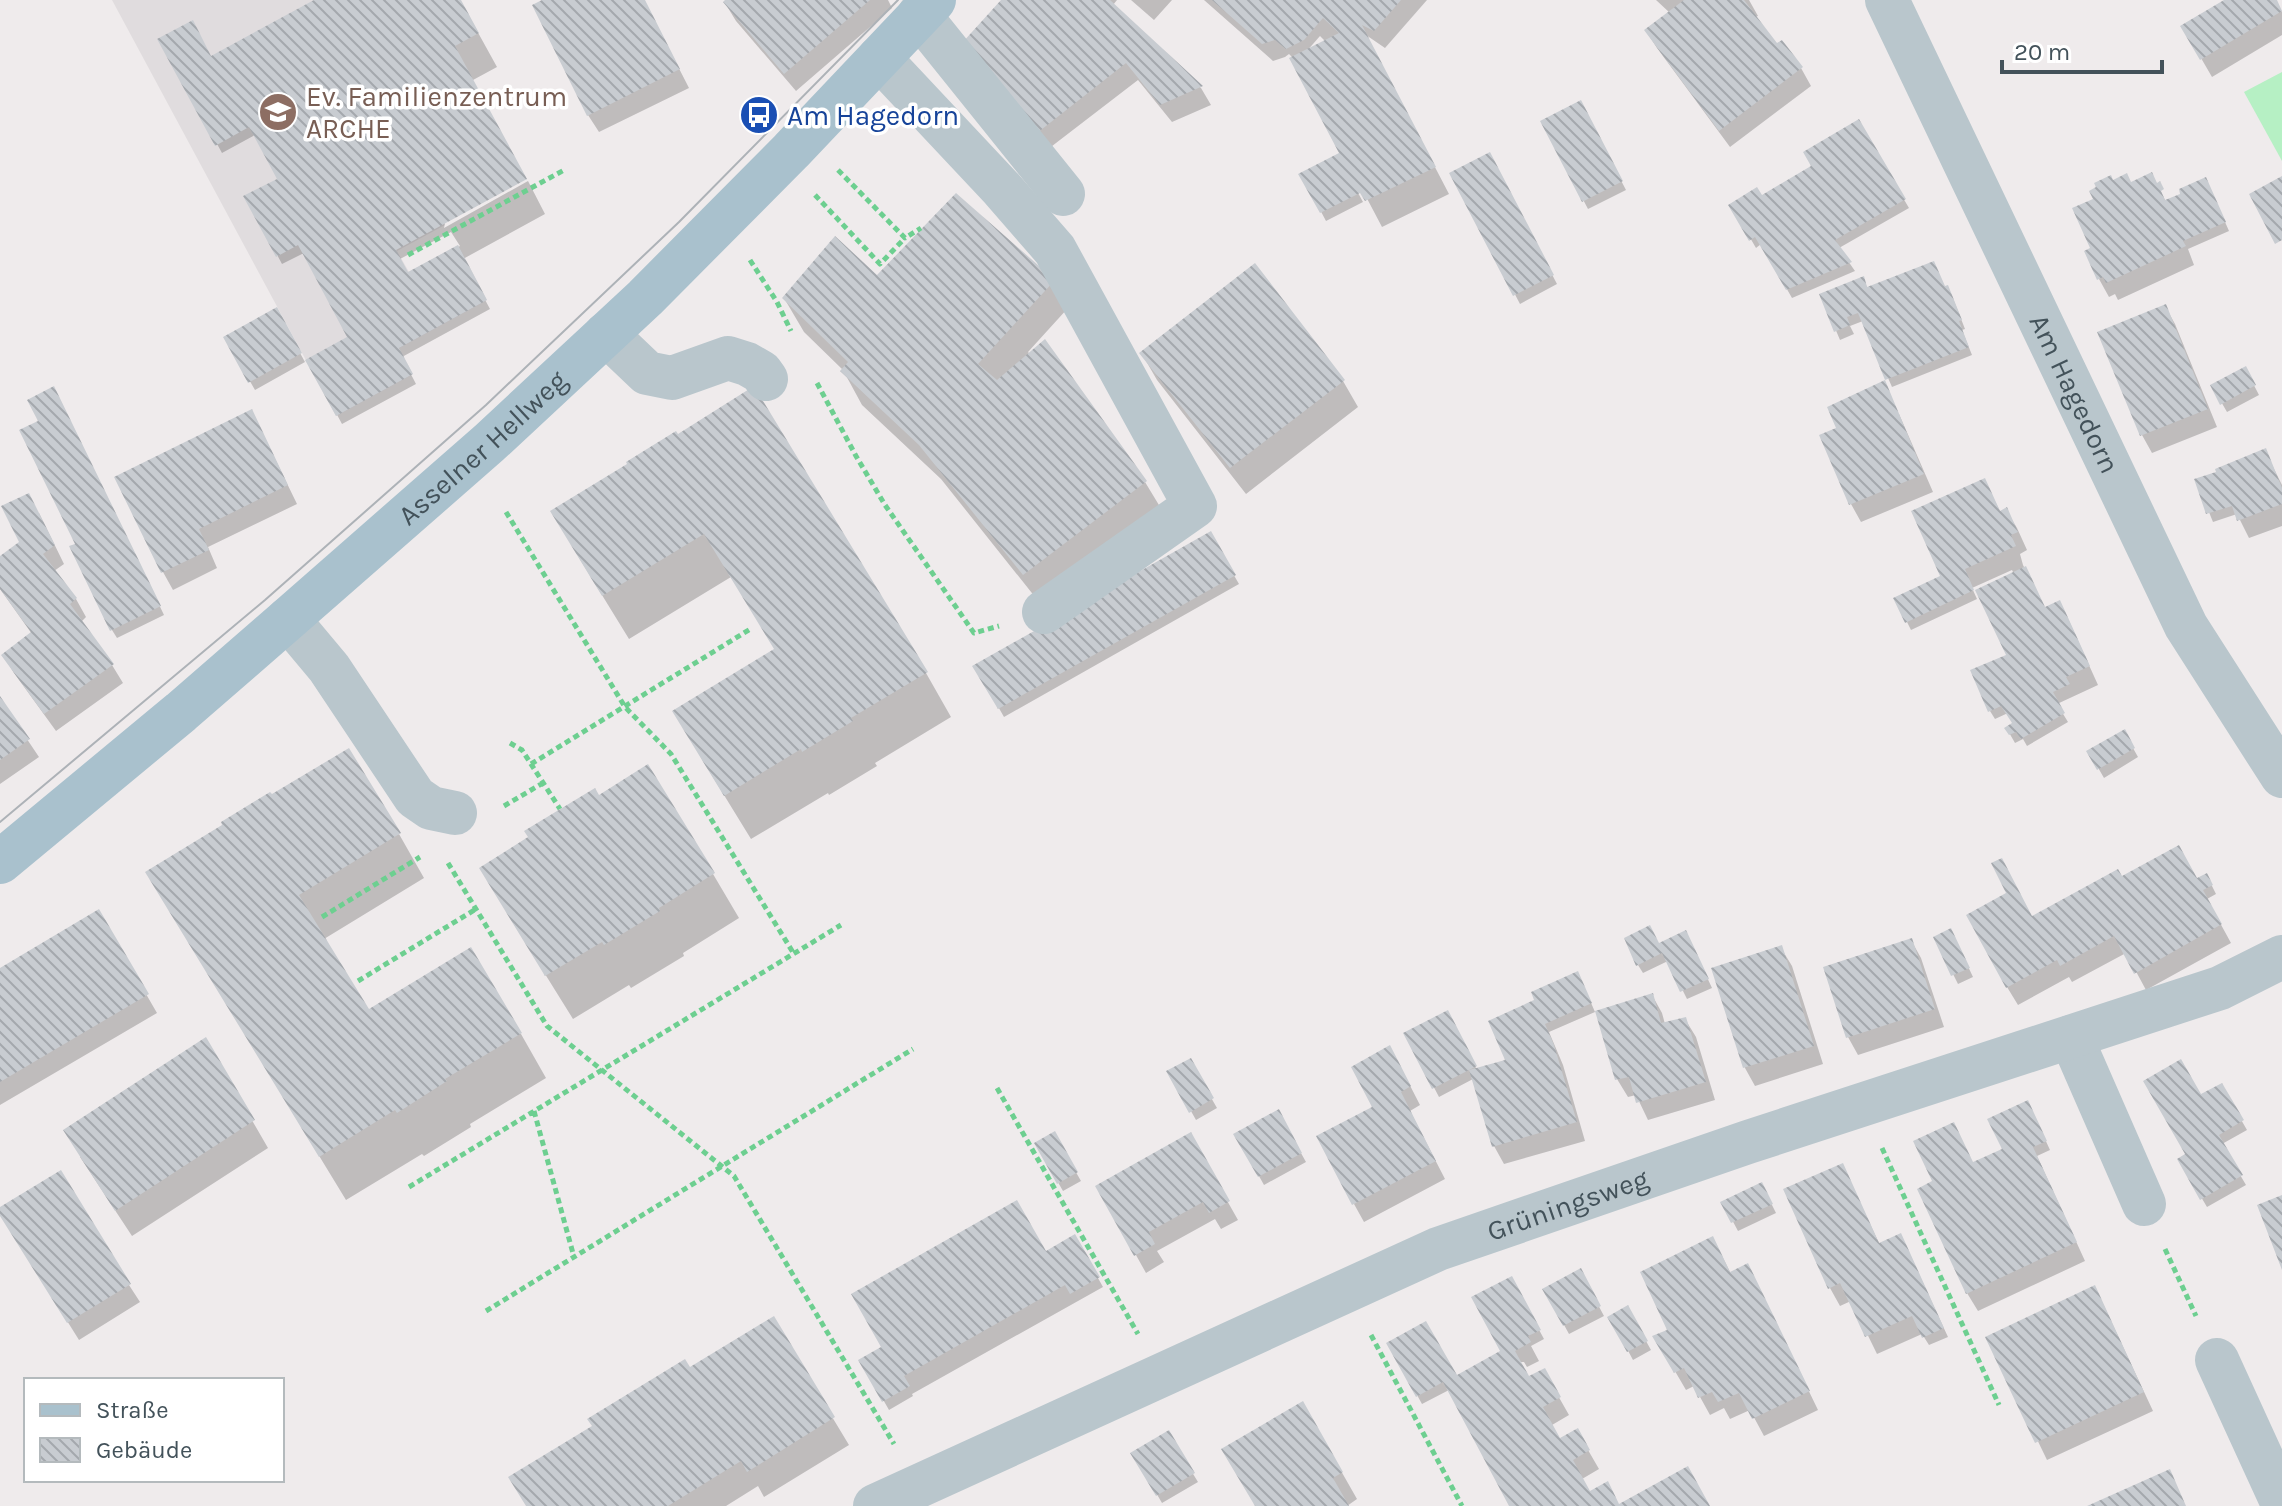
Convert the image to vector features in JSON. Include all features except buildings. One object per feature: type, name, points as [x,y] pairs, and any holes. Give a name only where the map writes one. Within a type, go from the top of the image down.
[{"type":"main road","name":"Asselner Hellweg","points":[[0,862],[181,712],[489,443],[726,218],[926,8]]},
{"type":"street","name":"Am Hagedorn","points":[[1887,0],[2186,626],[2282,776]]},
{"type":"street","points":[[926,8],[1063,194]]},
{"type":"street","points":[[879,58],[1055,250],[1195,506],[1044,612]]},
{"type":"street","points":[[606,334],[647,373],[672,378],[728,358],[747,364],[766,379]]},
{"type":"street","points":[[288,619],[329,668],[415,797],[431,808],[455,813]]},
{"type":"street","name":"Grüningsweg","points":[[875,1506],[1438,1249],[1748,1142],[2220,988],[2282,957]]},
{"type":"street","points":[[2071,1037],[2144,1204]]},
{"type":"street","points":[[2217,1360],[2282,1502]]},
{"type":"path","points":[[834,166],[905,238]]},
{"type":"path","points":[[408,255],[566,169]]},
{"type":"path","points":[[811,191],[880,264],[905,238],[921,228]]},
{"type":"path","points":[[726,218],[777,302],[797,343]]},
{"type":"path","points":[[811,370],[885,505],[974,633],[1044,612]]},
{"type":"path","points":[[506,512],[625,707],[671,754],[794,954]]},
{"type":"path","points":[[531,764],[752,628]]},
{"type":"path","points":[[510,743],[522,750],[560,809]]},
{"type":"path","points":[[445,859],[547,1026],[734,1176],[919,1486]]},
{"type":"path","points":[[358,981],[476,909]]},
{"type":"path","points":[[409,1187],[841,925]]},
{"type":"path","points":[[486,1311],[913,1049]]},
{"type":"path","points":[[997,1088],[1162,1376]]},
{"type":"path","points":[[534,1111],[574,1257]]},
{"type":"path","points":[[1879,1142],[1999,1405]]},
{"type":"path","points":[[2144,1204],[2217,1360]]},
{"type":"path","points":[[1365,1324],[1462,1506]]},
{"type":"shaded area","name":"Ev. Familienzentrum ARCHE","points":[[112,0],[323,0],[445,225],[397,251],[409,272],[458,245],[487,300],[399,348],[413,374],[336,416]]},
{"type":"green space","points":[[2282,72],[2282,161],[2244,92]]},
{"type":"tram line","points":[[0,822],[265,600],[486,405],[679,222],[898,0]]},
{"type":"place","name":"Ev. Familienzentrum ARCHE","points":[[278,112]]},
{"type":"place","name":"Am Hagedorn","points":[[759,115]]}]
